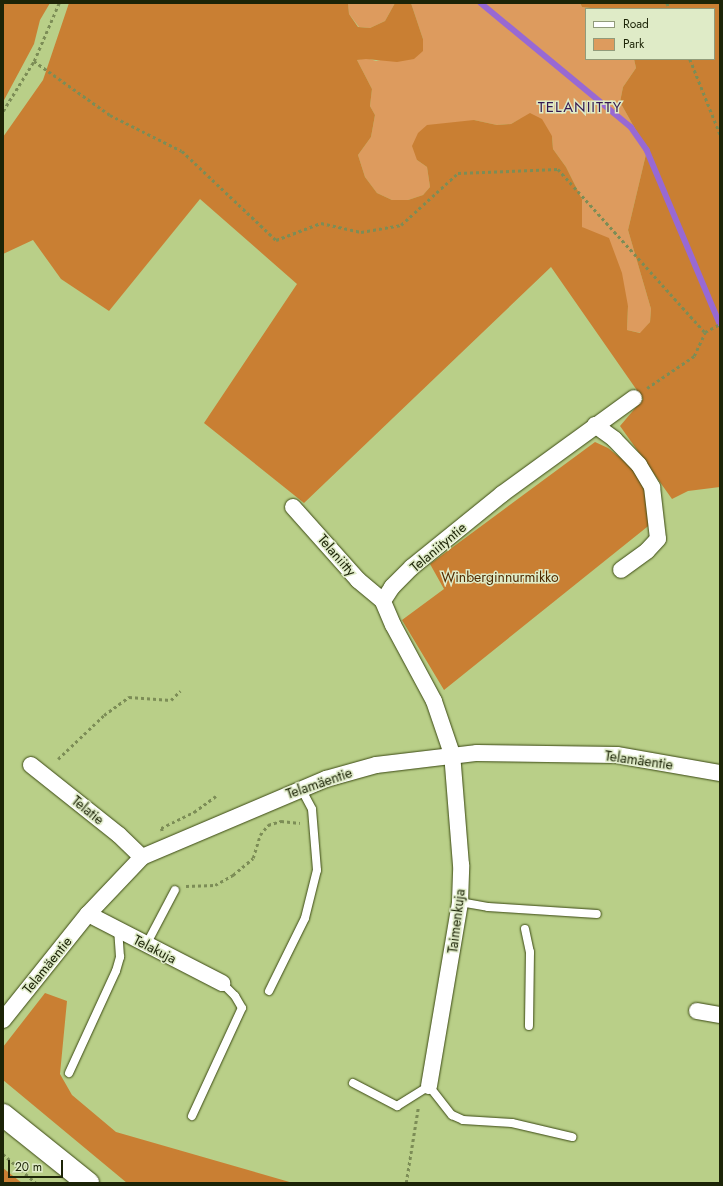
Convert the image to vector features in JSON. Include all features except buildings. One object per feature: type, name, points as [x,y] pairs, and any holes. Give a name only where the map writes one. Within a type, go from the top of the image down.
[{"type":"main road","points":[[3,1115],[88,1183]]},
{"type":"street","name":"Telaniityntie","points":[[383,601],[392,587],[412,567],[502,494],[634,398]]},
{"type":"street","points":[[595,425],[614,439],[639,465],[652,487],[658,539],[647,551],[621,570]]},
{"type":"street","name":"Telaniitty","points":[[293,507],[358,580],[383,601]]},
{"type":"street","points":[[383,601],[393,625],[434,701],[452,754]]},
{"type":"street","name":"Telamäentie","points":[[3,1020],[88,914],[142,857],[168,844],[301,788],[376,765],[452,754],[617,755],[720,773]]},
{"type":"street","name":"Taimenkuja","points":[[429,1086],[460,902],[461,865],[452,754]]},
{"type":"street","name":"Telatie","points":[[31,765],[119,835],[142,857]]},
{"type":"street","name":"Telakuja","points":[[88,914],[118,931],[222,983]]},
{"type":"street","points":[[697,1011],[720,1015]]},
{"type":"lane","points":[[269,991],[304,918],[317,870],[312,809],[301,788]]},
{"type":"lane","points":[[146,945],[174,890]]},
{"type":"lane","points":[[460,902],[488,907],[597,914]]},
{"type":"lane","points":[[525,929],[530,952],[529,1026]]},
{"type":"lane","points":[[69,1073],[116,971],[120,957],[118,931]]},
{"type":"lane","points":[[192,1116],[242,1008],[235,996],[222,983]]},
{"type":"lane","points":[[353,1083],[397,1106],[429,1086],[452,1115],[463,1120],[512,1124],[572,1137]]},
{"type":"path","points":[[3,111],[34,61],[60,3]]},
{"type":"path","points":[[690,60],[720,134]]},
{"type":"path","points":[[34,61],[110,115],[182,151],[276,240],[321,223],[361,232],[401,225],[458,173],[558,169],[705,332]]},
{"type":"path","points":[[634,398],[694,356],[705,332],[720,324]]},
{"type":"path","points":[[58,758],[104,715],[129,697],[171,700],[180,691]]},
{"type":"path","points":[[168,844],[161,828],[194,812],[216,796]]},
{"type":"path","points":[[174,890],[185,886],[216,885],[233,874],[253,858],[260,835],[268,824],[280,821],[313,822]]},
{"type":"path","points":[[406,1183],[418,1107],[429,1086]]},
{"type":"path","points":[[3,1154],[36,1183]]},
{"type":"green space","points":[[3,3],[50,3],[40,20],[34,44],[3,102]]},
{"type":"green space","points":[[69,3],[348,3],[349,14],[358,27],[370,28],[385,21],[395,3],[411,3],[423,39],[423,51],[414,59],[397,62],[366,59],[357,60],[372,89],[370,106],[375,115],[371,137],[358,155],[365,177],[377,193],[392,200],[408,200],[423,195],[430,187],[427,167],[417,160],[412,146],[418,133],[427,125],[474,120],[497,125],[511,124],[530,113],[542,119],[552,136],[553,149],[566,167],[582,199],[582,227],[609,238],[622,273],[628,306],[627,330],[640,333],[650,322],[651,309],[628,230],[647,150],[620,102],[623,87],[636,68],[634,60],[715,60],[715,8],[590,8],[582,7],[580,3],[720,3],[720,487],[688,491],[672,499],[620,426],[643,399],[551,267],[304,503],[204,423],[297,284],[200,199],[109,311],[61,279],[33,240],[3,254],[3,137],[43,80]]},
{"type":"green space","points":[[348,3],[395,3],[385,21],[370,28],[359,27],[349,14]]},
{"type":"green space","points":[[411,3],[580,3],[582,7],[590,8],[585,8],[585,60],[634,60],[636,68],[623,87],[620,102],[647,150],[628,230],[651,309],[650,322],[641,333],[627,330],[628,306],[582,227],[582,199],[566,167],[553,149],[552,136],[520,119],[511,124],[497,125],[474,120],[417,160],[427,167],[430,187],[423,195],[408,200],[392,200],[377,193],[365,177],[358,155],[371,137],[375,115],[370,106],[372,89],[357,60],[366,58],[376,61],[422,51],[423,39]]},
{"type":"green space","name":"Winberginnurmikko","points":[[595,442],[608,448],[632,467],[646,491],[652,523],[444,690],[402,620],[444,589],[430,564]]},
{"type":"green space","points":[[45,993],[67,1001],[60,1074],[72,1095],[116,1132],[293,1183],[127,1183],[3,1080],[3,1047]]},
{"type":"green space","points":[[3,1168],[22,1183],[3,1183]]},
{"type":"waterway","points":[[481,3],[631,127],[647,150],[720,324]]},
{"type":"district","name":"TELANIITTY","points":[[580,108]]}]
